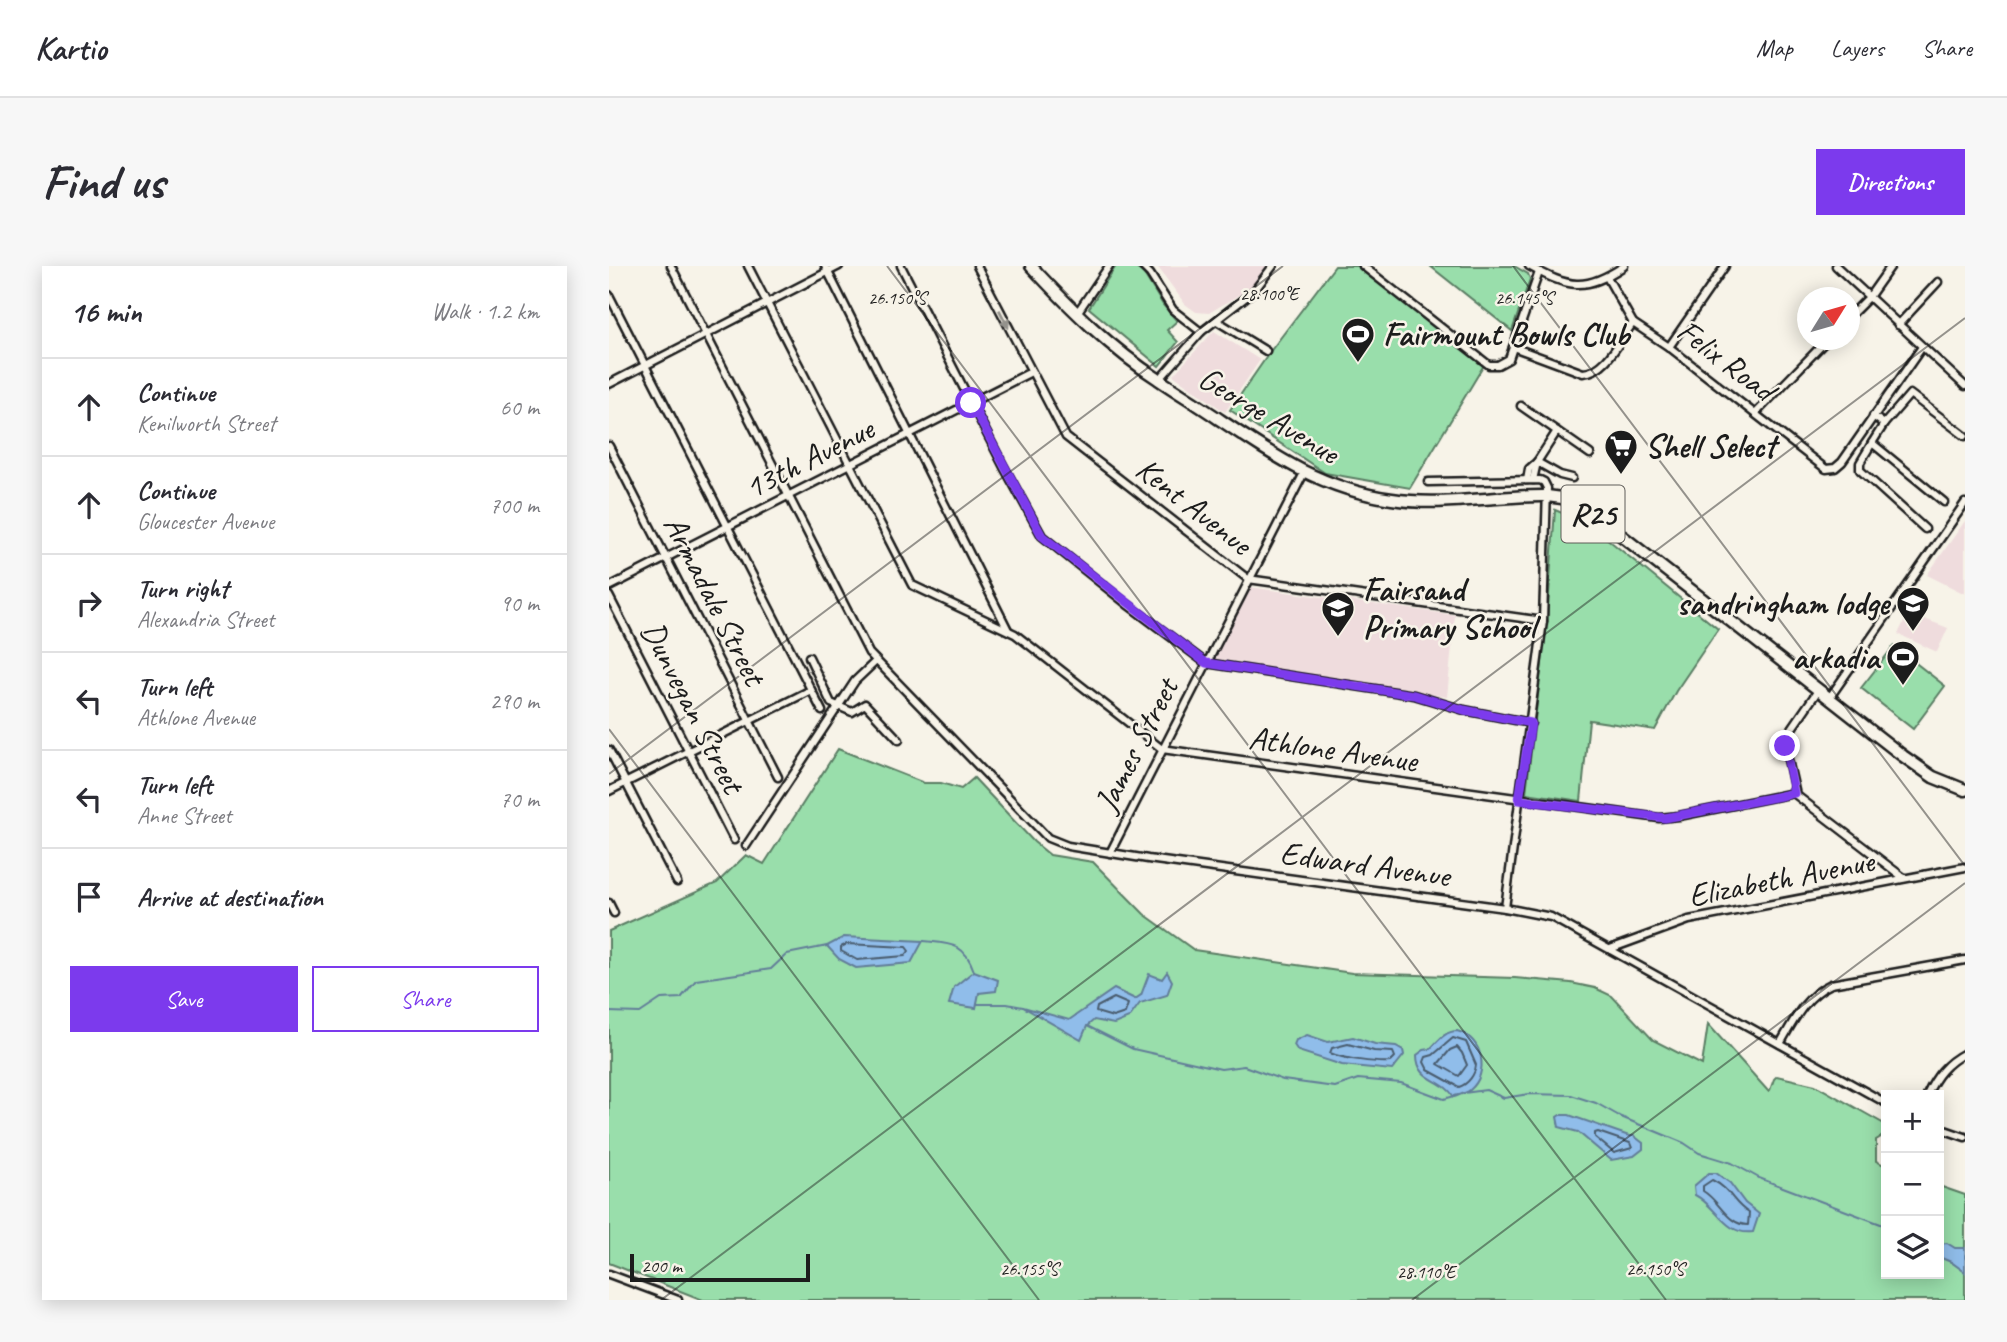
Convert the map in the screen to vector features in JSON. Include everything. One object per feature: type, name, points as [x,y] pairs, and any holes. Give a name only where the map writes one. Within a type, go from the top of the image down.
[{"type":"main road","name":"R25","points":[[1032,267],[1078,311]]},
{"type":"main road","name":"George Avenue","points":[[1078,311],[1113,345],[1161,380],[1262,449],[1304,473],[1347,489],[1413,502],[1546,496],[1562,498],[1590,511],[1921,769],[1943,782],[1965,790]]},
{"type":"street","name":"Edward Avenue","points":[[671,266],[869,653],[1048,838],[1067,846],[1109,853],[1505,908],[1551,918],[1881,1100]]},
{"type":"street","points":[[748,266],[849,464]]},
{"type":"street","points":[[609,384],[767,303],[826,269],[839,266]]},
{"type":"street","points":[[901,266],[1038,530],[1048,543],[1206,663],[1414,695],[1464,710],[1531,723]]},
{"type":"street","name":"Kent Avenue","points":[[978,266],[1066,437],[1248,579],[1543,621]]},
{"type":"street","points":[[1078,311],[1109,266]]},
{"type":"street","points":[[1142,266],[1168,304],[1201,332]]},
{"type":"street","points":[[1161,380],[1201,332],[1254,291],[1273,266]]},
{"type":"street","points":[[1363,266],[1489,365],[1504,363],[1513,347],[1539,272]]},
{"type":"street","points":[[1529,266],[1581,286],[1624,266]]},
{"type":"street","points":[[1669,346],[1725,266]]},
{"type":"street","points":[[1836,266],[1965,386]]},
{"type":"street","points":[[1860,306],[1891,266]]},
{"type":"street","points":[[826,269],[1009,630]]},
{"type":"street","name":"Felix Road","points":[[1607,276],[1633,323],[1669,346],[1821,467],[1830,469],[1842,462],[1873,416]]},
{"type":"street","points":[[1898,324],[1938,282]]},
{"type":"street","points":[[609,295],[822,711]]},
{"type":"street","points":[[1217,321],[1266,351]]},
{"type":"street","points":[[1513,347],[1583,373],[1590,373],[1600,368],[1633,323]]},
{"type":"street","points":[[1884,424],[1873,416],[1922,347]]},
{"type":"street","points":[[1756,413],[1818,350]]},
{"type":"street","name":"13th Avenue","points":[[609,587],[1031,372]]},
{"type":"street","points":[[1925,529],[1860,470],[1860,463],[1884,424],[1910,394],[1965,436]]},
{"type":"street","points":[[1521,406],[1590,454]]},
{"type":"street","points":[[1530,480],[1529,469],[1556,431]]},
{"type":"street","points":[[1872,443],[1944,502]]},
{"type":"street","name":"Armadale Street","points":[[609,446],[778,777]]},
{"type":"street","points":[[1537,461],[1560,475],[1572,478]]},
{"type":"street","name":"Athlone Avenue","points":[[849,464],[912,585],[1009,630],[1162,749],[1665,818],[1794,793]]},
{"type":"street","name":"James Street","points":[[1109,853],[1304,473]]},
{"type":"street","points":[[1428,482],[1544,482],[1546,496],[1543,621],[1505,908]]},
{"type":"street","points":[[1830,697],[1965,503]]},
{"type":"street","name":"Dunvegan Street","points":[[609,596],[734,840]]},
{"type":"street","points":[[809,657],[831,703],[854,712],[865,704],[899,740]]},
{"type":"street","points":[[746,846],[834,712],[840,708],[855,681],[876,661]]},
{"type":"street","points":[[1819,689],[1786,737],[1794,793],[1904,878]]},
{"type":"street","points":[[609,791],[811,690]]},
{"type":"street","points":[[609,750],[677,883]]},
{"type":"street","name":"Elizabeth Avenue","points":[[1610,949],[1689,920],[1965,867]]},
{"type":"street","points":[[609,903],[614,912]]},
{"type":"street","points":[[1780,1044],[1805,1002],[1817,991],[1831,984],[1965,960]]},
{"type":"street","points":[[1929,1090],[1945,1066],[1965,1053]]},
{"type":"street","points":[[1944,1130],[1965,1137]]},
{"type":"street","points":[[609,1274],[678,1300]]},
{"type":"shaded area","points":[[1157,266],[1270,266],[1260,282],[1209,313],[1196,312],[1185,304]]},
{"type":"shaded area","points":[[1214,331],[1260,360],[1225,412],[1173,375]]},
{"type":"shaded area","points":[[1965,521],[1965,594],[1927,575]]},
{"type":"shaded area","name":"Fairsand Primary School","points":[[1249,587],[1455,615],[1447,697],[1211,661]]},
{"type":"shaded area","name":"sandringham lodge","points":[[1908,614],[1918,618],[1913,618],[1908,628],[1915,632],[1922,618],[1948,628],[1937,652],[1898,634]]},
{"type":"green space","points":[[1116,266],[1134,266],[1144,274],[1163,305],[1177,321],[1167,330],[1178,342],[1159,366],[1089,308]]},
{"type":"green space","points":[[1335,266],[1359,266],[1484,365],[1410,488],[1325,473],[1230,410]]},
{"type":"green space","points":[[1430,266],[1514,266],[1528,274],[1530,279],[1512,331]]},
{"type":"green space","points":[[1555,510],[1589,524],[1718,629],[1676,691],[1655,730],[1589,720],[1581,801],[1526,793],[1547,621]]},
{"type":"green space","name":"arkadia","points":[[1894,646],[1945,686],[1913,729],[1861,688]]},
{"type":"green space","points":[[838,749],[924,783],[941,783],[961,789],[974,778],[1034,842],[1050,855],[1093,862],[1144,914],[1194,950],[1352,973],[1515,978],[1595,988],[1612,996],[1653,1040],[1702,1065],[1708,1024],[1768,1091],[1777,1076],[1815,1085],[1881,1122],[1881,1137],[1876,1140],[1876,1161],[1881,1164],[1881,1279],[1944,1279],[1944,1188],[1965,1195],[1965,1300],[703,1300],[609,1263],[609,931],[717,883],[746,855],[764,864]]},
{"type":"water","points":[[844,937],[923,941],[911,963],[856,968],[839,959],[827,946]]},
{"type":"water","points":[[974,971],[998,980],[996,991],[979,993],[976,1008],[949,1004],[954,987]]},
{"type":"water","points":[[1167,972],[1172,981],[1167,995],[1140,1003],[1129,1018],[1114,1024],[1094,1020],[1087,1026],[1081,1040],[1023,1007],[1069,1020],[1114,989],[1135,999],[1141,995],[1149,974],[1162,979]]},
{"type":"water","points":[[1457,1031],[1466,1035],[1478,1048],[1482,1066],[1476,1083],[1470,1090],[1454,1097],[1444,1086],[1421,1070],[1417,1055],[1430,1049],[1445,1035]]},
{"type":"water","points":[[1307,1035],[1328,1042],[1353,1037],[1375,1044],[1396,1046],[1403,1050],[1404,1055],[1392,1070],[1342,1065],[1298,1051],[1294,1045],[1296,1040]]},
{"type":"water","points":[[1569,1115],[1634,1136],[1643,1143],[1643,1149],[1634,1156],[1611,1160],[1578,1132],[1559,1127],[1557,1117]]},
{"type":"water","points":[[1709,1173],[1716,1173],[1730,1183],[1745,1203],[1759,1214],[1753,1232],[1743,1232],[1728,1225],[1695,1195],[1694,1186]]},
{"type":"water","points":[[1944,1243],[1955,1248],[1965,1248],[1965,1272],[1944,1259]]},
{"type":"waterway","points":[[923,941],[955,946],[966,954],[974,971]]},
{"type":"waterway","points":[[609,1012],[640,1013],[661,999],[681,998],[696,980],[771,969],[787,954],[827,946]]},
{"type":"waterway","points":[[977,1004],[1023,1007]]},
{"type":"waterway","points":[[1087,1026],[1133,1049],[1221,1069],[1244,1066],[1283,1080],[1335,1087],[1358,1079],[1401,1083],[1444,1099],[1458,1095]]},
{"type":"waterway","points":[[1464,1093],[1486,1090],[1504,1098],[1529,1094],[1571,1095],[1596,1103],[1621,1117],[1684,1143],[1699,1153],[1732,1163],[1759,1178],[1881,1224]]},
{"type":"place","name":"Fairmount Bowls Club","points":[[1358,364]]},
{"type":"place","name":"Shell Select","points":[[1621,476]]},
{"type":"place","name":"sandringham lodge","points":[[1913,633]]},
{"type":"place","name":"Fairsand Primary School","points":[[1338,638]]},
{"type":"place","name":"arkadia","points":[[1903,687]]},
{"type":"route","points":[[971,403],[1038,530],[1048,543],[1206,663],[1414,695],[1464,710],[1531,723],[1519,800],[1665,818],[1781,796],[1794,793],[1785,746]]}]
